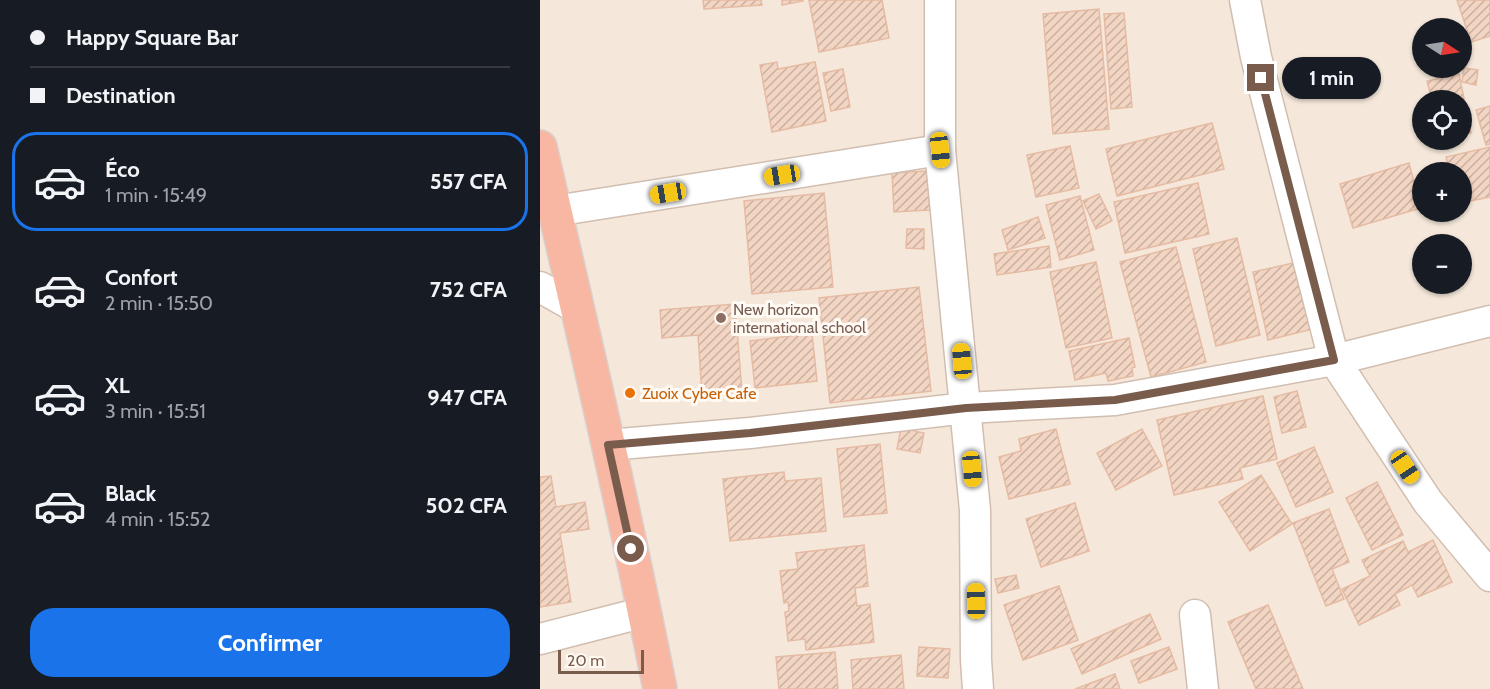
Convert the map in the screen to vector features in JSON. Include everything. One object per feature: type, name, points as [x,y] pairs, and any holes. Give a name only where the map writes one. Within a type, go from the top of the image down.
[{"type":"highway","points":[[540,147],[548,200],[577,308],[660,689]]},
{"type":"street","points":[[940,0],[940,150],[975,510],[978,689]]},
{"type":"street","points":[[1245,0],[1256,57],[1334,360],[1428,502],[1490,576]]},
{"type":"street","points":[[548,200],[940,150]]},
{"type":"street","points":[[540,286],[577,308]]},
{"type":"street","points":[[608,445],[750,433],[966,408],[1115,400],[1334,360],[1490,321]]},
{"type":"street","points":[[540,639],[645,612]]},
{"type":"street","points":[[1195,615],[1203,689]]},
{"type":"shaded area","points":[[540,0],[1490,0],[1490,689],[540,689]]},
{"type":"building","points":[[703,0],[761,0],[762,5],[704,9]]},
{"type":"building","points":[[782,0],[803,0],[803,1],[782,5]]},
{"type":"building","points":[[809,0],[882,0],[889,38],[819,52]]},
{"type":"building","points":[[1457,0],[1490,0],[1490,36],[1472,42],[1472,18],[1463,18]]},
{"type":"building","points":[[1099,9],[1109,129],[1053,134],[1043,14]]},
{"type":"building","points":[[1124,13],[1132,107],[1111,109],[1104,14]]},
{"type":"building","points":[[777,62],[778,69],[815,62],[826,121],[772,132],[760,65]]},
{"type":"building","points":[[843,69],[850,107],[831,111],[823,73]]},
{"type":"building","points":[[1472,69],[1478,70],[1476,85],[1462,82],[1463,78],[1472,78]]},
{"type":"building","points":[[1460,78],[1462,90],[1429,90],[1427,81]]},
{"type":"building","points":[[1490,106],[1490,144],[1486,145],[1476,110]]},
{"type":"building","points":[[1212,123],[1224,169],[1117,196],[1106,149]]},
{"type":"building","points":[[1070,146],[1079,188],[1036,197],[1027,155]]},
{"type":"building","points":[[1490,147],[1490,197],[1472,201],[1472,162],[1447,162],[1446,157]]},
{"type":"building","points":[[1409,163],[1412,174],[1412,211],[1353,228],[1340,184]]},
{"type":"building","points":[[927,171],[930,210],[894,212],[892,173]]},
{"type":"building","points":[[1198,183],[1209,234],[1125,253],[1114,202]]},
{"type":"building","points":[[824,193],[833,287],[752,294],[744,201]]},
{"type":"building","points":[[1099,194],[1112,221],[1096,229],[1083,201]]},
{"type":"building","points":[[1080,196],[1094,250],[1060,260],[1046,205]]},
{"type":"building","points":[[1038,217],[1045,238],[1008,250],[1002,230]]},
{"type":"building","points":[[907,229],[924,229],[924,249],[906,248]]},
{"type":"building","points":[[1237,238],[1260,335],[1216,346],[1193,249]]},
{"type":"building","points":[[1049,246],[1051,267],[997,275],[994,254]]},
{"type":"building","points":[[1176,247],[1206,362],[1151,377],[1120,262]]},
{"type":"building","points":[[1096,262],[1112,338],[1066,348],[1050,272]]},
{"type":"building","points":[[1298,262],[1313,329],[1268,340],[1253,272]]},
{"type":"building","points":[[919,287],[931,391],[830,403],[819,298]]},
{"type":"building","points":[[735,304],[742,392],[702,395],[698,335],[662,338],[660,310]]},
{"type":"building","points":[[812,333],[817,381],[755,388],[750,341]]},
{"type":"building","points":[[1129,338],[1135,367],[1132,368],[1133,376],[1108,381],[1106,373],[1075,380],[1069,351]]},
{"type":"building","points":[[1297,391],[1306,427],[1282,433],[1274,397]]},
{"type":"building","points":[[1263,396],[1277,459],[1240,468],[1243,479],[1174,495],[1157,420]]},
{"type":"building","points":[[901,428],[924,433],[920,453],[897,449]]},
{"type":"building","points":[[1056,429],[1070,484],[1009,499],[999,457],[1021,451],[1019,439]]},
{"type":"building","points":[[1142,429],[1162,466],[1116,490],[1097,453]]},
{"type":"building","points":[[880,444],[887,513],[844,517],[837,449]]},
{"type":"building","points":[[1314,447],[1333,492],[1296,507],[1277,463]]},
{"type":"building","points":[[784,472],[785,481],[821,478],[826,531],[730,541],[723,479]]},
{"type":"building","points":[[1261,475],[1292,524],[1250,551],[1219,502]]},
{"type":"building","points":[[551,476],[556,507],[585,502],[589,529],[560,533],[571,602],[540,607],[540,477]]},
{"type":"building","points":[[1377,482],[1403,535],[1372,550],[1346,498]]},
{"type":"building","points":[[1075,503],[1089,551],[1041,567],[1026,519]]},
{"type":"building","points":[[1329,509],[1349,562],[1332,569],[1344,599],[1326,606],[1293,523]]},
{"type":"building","points":[[1433,540],[1452,582],[1418,597],[1412,585],[1395,594],[1400,605],[1359,625],[1342,589],[1370,576],[1362,560],[1403,541],[1408,552]]},
{"type":"building","points":[[864,545],[868,586],[855,588],[857,606],[870,604],[874,642],[806,650],[805,639],[788,641],[785,612],[789,611],[788,602],[784,603],[780,571],[798,569],[796,553]]},
{"type":"building","points":[[1016,575],[1019,588],[998,593],[995,579]]},
{"type":"building","points":[[1059,586],[1078,640],[1023,660],[1004,605]]},
{"type":"building","points":[[1268,605],[1303,689],[1256,689],[1228,622]]},
{"type":"building","points":[[1150,614],[1161,639],[1082,674],[1071,649]]},
{"type":"building","points":[[919,647],[950,649],[948,678],[917,676]]},
{"type":"building","points":[[1169,647],[1177,669],[1139,683],[1131,661]]},
{"type":"building","points":[[835,652],[838,689],[779,689],[776,657]]},
{"type":"building","points":[[901,655],[904,689],[853,689],[851,660]]},
{"type":"building","points":[[1115,674],[1120,689],[1075,689]]},
{"type":"place","name":"New horizon international school","points":[[721,318]]},
{"type":"place","name":"Zuoix Cyber Cafe","points":[[630,393]]},
{"type":"route","points":[[631,549],[608,445],[750,433],[966,408],[1115,400],[1334,360],[1261,78]]}]
